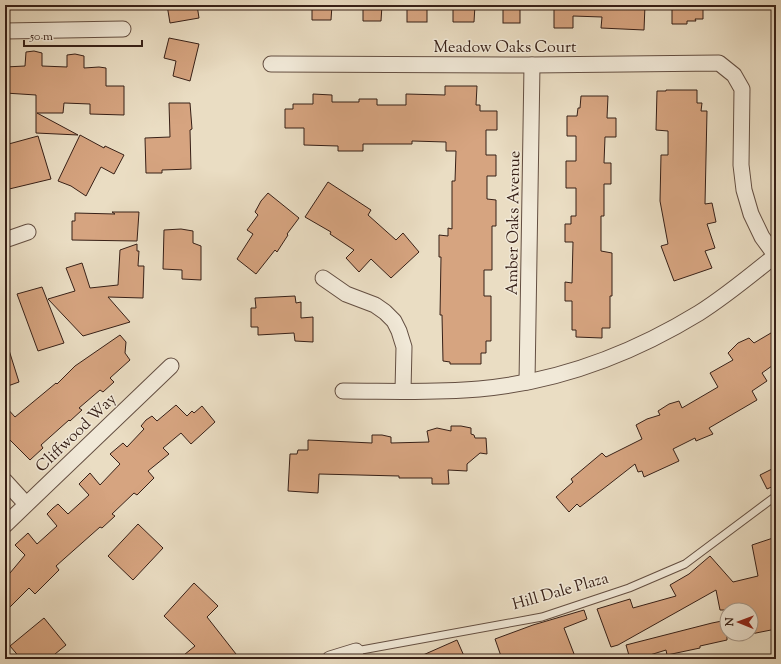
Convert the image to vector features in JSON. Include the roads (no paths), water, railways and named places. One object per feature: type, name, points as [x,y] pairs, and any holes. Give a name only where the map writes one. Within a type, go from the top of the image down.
[{"type":"street","points":[[5,30],[123,29]]},
{"type":"street","name":"Meadow Oaks Court","points":[[271,64],[532,65],[720,63],[734,75],[742,89],[741,165],[744,190],[751,214],[762,237],[776,255]]},
{"type":"street","name":"Amber Oaks Avenue","points":[[527,382],[532,65]]},
{"type":"street","points":[[5,240],[28,232]]},
{"type":"street","points":[[343,390],[436,392],[480,389],[527,382],[575,370],[617,355],[661,335],[699,313],[730,292],[776,255]]},
{"type":"street","points":[[323,278],[346,294],[375,305],[394,321],[404,346],[403,391]]},
{"type":"street","name":"Cliffwood Way","points":[[5,525],[171,366]]},
{"type":"street","points":[[5,481],[26,504]]},
{"type":"street","name":"Hill Dale Plaza","points":[[330,659],[356,651]]},
{"type":"lane","name":"Hill Dale Plaza","points":[[356,651],[542,617],[629,588],[685,564],[776,496]]}]
